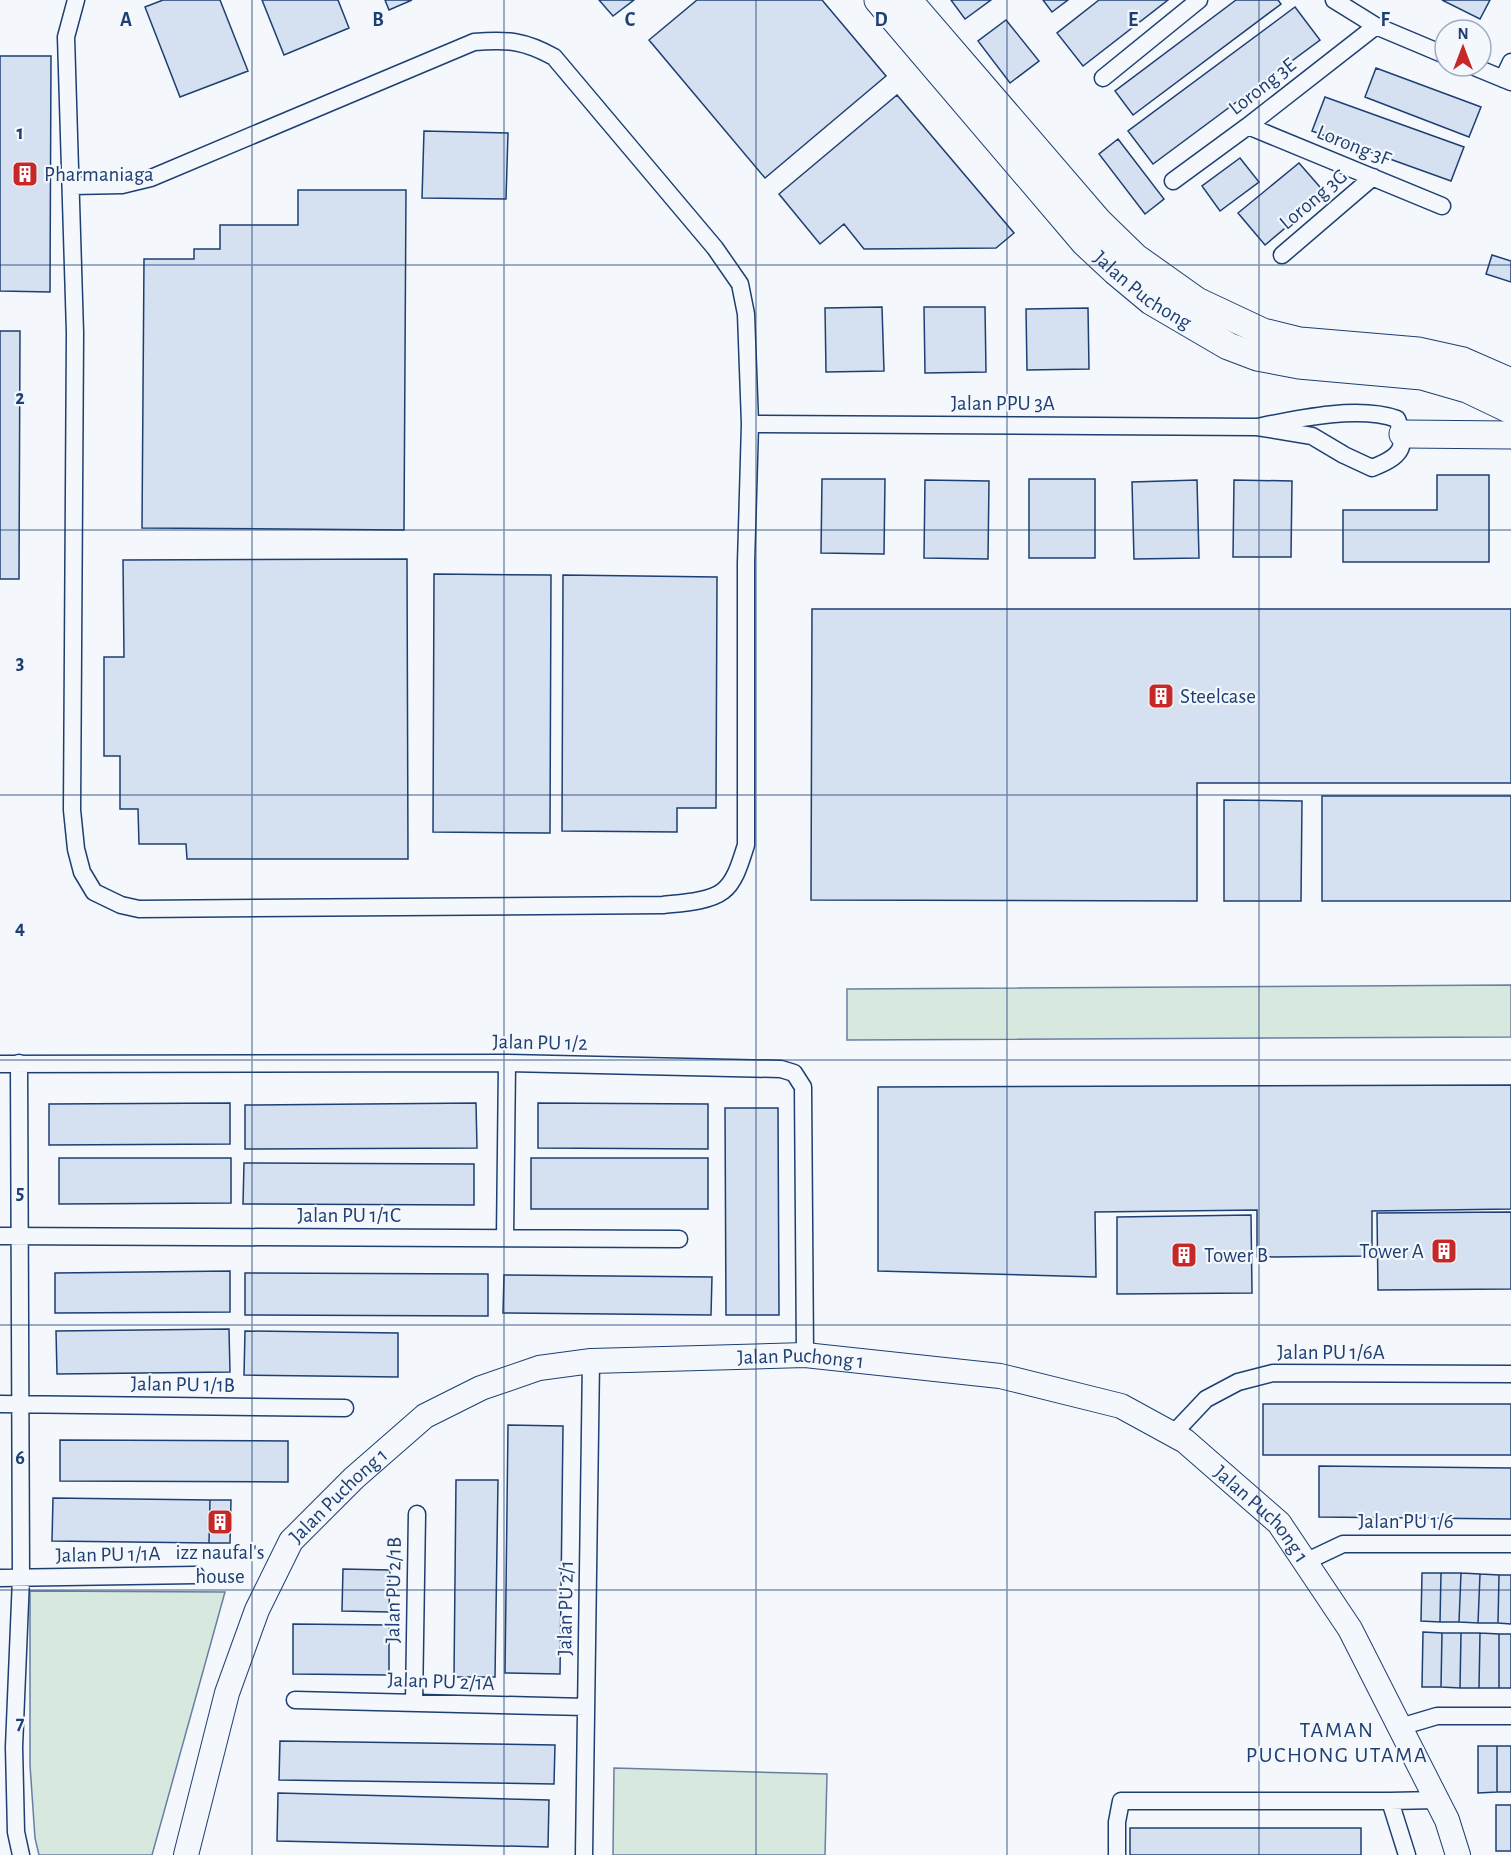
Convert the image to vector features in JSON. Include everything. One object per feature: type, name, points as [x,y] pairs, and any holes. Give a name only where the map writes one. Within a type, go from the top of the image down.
[{"type":"main road","name":"Jalan Puchong","points":[[878,0],[1085,243],[1142,293],[1176,317],[1227,346],[1257,357],[1299,365],[1422,376],[1467,389],[1511,410]]},
{"type":"main road","name":"Jalan Puchong","points":[[908,0],[1099,222],[1135,257],[1197,302],[1263,333],[1299,341],[1419,351],[1463,361],[1511,382]]},
{"type":"main road","points":[[1403,434],[1511,435]]},
{"type":"street","points":[[72,186],[122,185],[151,178],[474,42],[502,40],[533,46],[554,57],[715,248],[740,284],[746,314],[750,424],[746,563],[746,845],[738,871],[723,891],[703,900],[663,906],[139,909],[120,905],[94,892],[82,872],[76,849],[72,810],[75,333],[66,37],[76,0]]},
{"type":"street","points":[[1103,78],[1199,0]]},
{"type":"street","points":[[1334,0],[1376,26],[1433,50]]},
{"type":"street","name":"Lorong 3E","points":[[1173,181],[1248,126],[1376,26]]},
{"type":"street","points":[[1493,75],[1507,81],[1511,62]]},
{"type":"street","name":"Lorong 3F","points":[[1248,126],[1442,206]]},
{"type":"street","name":"Lorong 3G","points":[[1282,255],[1373,177]]},
{"type":"street","name":"Jalan PPU 3A","points":[[750,424],[1257,427],[1312,436],[1371,468],[1390,461],[1401,449],[1403,434],[1396,418],[1383,414],[1305,418],[1257,427]]},
{"type":"street","name":"Jalan PU 1/2","points":[[0,1064],[507,1064],[781,1069],[794,1073],[803,1088],[805,1355]]},
{"type":"street","points":[[19,1064],[21,1578],[7,1748],[16,1832],[21,1855]]},
{"type":"street","points":[[505,1238],[507,1064]]},
{"type":"street","name":"Jalan PU 1/1C","points":[[0,1236],[679,1239]]},
{"type":"street","name":"Jalan Puchong 1","points":[[186,1855],[227,1693],[257,1610],[291,1541],[354,1478],[425,1416],[482,1388],[539,1368],[591,1361],[805,1355],[1000,1376],[1121,1406],[1185,1441],[1279,1523],[1350,1629],[1447,1820],[1458,1855]]},
{"type":"street","name":"Jalan PU 2/1","points":[[584,1855],[591,1361]]},
{"type":"street","name":"Jalan PU 1/6A","points":[[1172,1434],[1206,1399],[1238,1382],[1273,1373],[1511,1374]]},
{"type":"street","name":"Jalan PU 1/1B","points":[[0,1404],[345,1408]]},
{"type":"street","name":"Jalan PU 2/1B","points":[[414,1702],[417,1514]]},
{"type":"street","name":"Jalan PU 1/6","points":[[1305,1562],[1343,1544],[1511,1544]]},
{"type":"street","name":"Jalan PU 1/1A","points":[[0,1578],[196,1575]]},
{"type":"street","name":"Jalan PU 2/1A","points":[[295,1700],[586,1707]]},
{"type":"street","points":[[1400,1727],[1437,1716],[1511,1716]]},
{"type":"street","points":[[1117,1855],[1117,1822],[1121,1801],[1437,1800]]},
{"type":"street","points":[[1390,1801],[1407,1855]]},
{"type":"shaded area","points":[[1511,985],[1511,1037],[847,1040],[847,989]]},
{"type":"shaded area","points":[[30,1591],[225,1592],[152,1855],[39,1855],[35,1838],[30,1765]]},
{"type":"shaded area","points":[[614,1768],[827,1774],[825,1855],[613,1855]]},
{"type":"building","points":[[163,0],[220,0],[248,71],[180,97],[145,7]]},
{"type":"building","points":[[262,0],[338,0],[349,28],[284,55]]},
{"type":"building","points":[[385,0],[412,0],[389,10]]},
{"type":"building","points":[[599,0],[634,0],[613,16]]},
{"type":"building","points":[[697,0],[822,0],[886,76],[765,178],[649,40]]},
{"type":"building","points":[[951,0],[991,0],[965,19]]},
{"type":"building","points":[[1043,0],[1068,0],[1052,12]]},
{"type":"building","points":[[1099,0],[1168,0],[1083,66],[1057,33]]},
{"type":"building","points":[[1236,0],[1278,0],[1281,4],[1133,115],[1115,91]]},
{"type":"building","points":[[1442,0],[1490,0],[1481,18]]},
{"type":"building","points":[[1295,7],[1320,40],[1153,164],[1128,131]]},
{"type":"building","points":[[1006,20],[1039,61],[1010,83],[978,41]]},
{"type":"building","name":"Pharmaniaga","points":[[0,56],[51,56],[50,292],[0,291]]},
{"type":"building","points":[[1376,68],[1481,107],[1469,137],[1365,97]]},
{"type":"building","points":[[897,95],[1014,233],[996,248],[864,249],[844,224],[820,244],[779,194]]},
{"type":"building","points":[[1325,97],[1464,147],[1451,181],[1312,131]]},
{"type":"building","points":[[424,131],[508,133],[506,199],[422,198]]},
{"type":"building","points":[[1118,139],[1164,199],[1145,214],[1099,154]]},
{"type":"building","points":[[1240,158],[1259,182],[1220,211],[1202,186]]},
{"type":"building","points":[[1299,163],[1326,194],[1265,245],[1238,213]]},
{"type":"building","points":[[298,190],[406,190],[404,530],[142,528],[144,259],[194,259],[194,249],[220,249],[220,225],[298,225]]},
{"type":"building","points":[[1492,255],[1511,261],[1511,282],[1486,274]]},
{"type":"building","points":[[882,307],[884,371],[826,372],[825,308]]},
{"type":"building","points":[[924,307],[985,307],[986,372],[925,373]]},
{"type":"building","points":[[1088,308],[1089,369],[1027,370],[1026,309]]},
{"type":"building","points":[[0,331],[20,331],[19,579],[0,579]]},
{"type":"building","points":[[1437,475],[1489,475],[1489,562],[1343,562],[1343,510],[1437,510]]},
{"type":"building","points":[[822,479],[885,479],[884,554],[821,553]]},
{"type":"building","points":[[1029,479],[1095,479],[1095,558],[1029,558]]},
{"type":"building","points":[[925,480],[989,481],[988,559],[924,558]]},
{"type":"building","points":[[1197,480],[1199,558],[1134,559],[1132,482]]},
{"type":"building","points":[[1234,480],[1292,481],[1291,557],[1233,557]]},
{"type":"building","points":[[407,559],[408,859],[187,859],[186,844],[139,844],[138,809],[120,809],[120,756],[104,756],[104,657],[124,657],[123,560]]},
{"type":"building","points":[[434,574],[551,575],[550,833],[433,832]]},
{"type":"building","points":[[563,575],[717,577],[716,808],[677,808],[677,832],[562,831]]},
{"type":"building","name":"Steelcase","points":[[812,609],[1511,609],[1511,783],[1197,783],[1197,901],[811,900]]},
{"type":"building","points":[[1322,796],[1511,796],[1511,901],[1322,901]]},
{"type":"building","points":[[1224,800],[1302,801],[1301,901],[1224,901]]},
{"type":"building","points":[[1511,1085],[1511,1209],[1372,1211],[1372,1256],[1257,1257],[1257,1210],[1095,1212],[1096,1277],[878,1271],[878,1087]]},
{"type":"building","points":[[230,1103],[230,1144],[49,1145],[49,1104]]},
{"type":"building","points":[[476,1103],[477,1148],[245,1149],[245,1105]]},
{"type":"building","points":[[538,1103],[708,1104],[708,1149],[538,1148]]},
{"type":"building","points":[[725,1108],[778,1108],[779,1315],[726,1315]]},
{"type":"building","points":[[59,1158],[231,1158],[231,1203],[59,1204]]},
{"type":"building","points":[[531,1158],[708,1158],[708,1209],[531,1209]]},
{"type":"building","points":[[244,1163],[474,1164],[474,1205],[243,1204]]},
{"type":"building","name":"Tower A","points":[[1511,1212],[1511,1289],[1378,1290],[1377,1213]]},
{"type":"building","name":"Tower B","points":[[1251,1215],[1252,1293],[1117,1294],[1117,1217]]},
{"type":"building","points":[[230,1271],[230,1312],[55,1313],[55,1273]]},
{"type":"building","points":[[245,1273],[488,1274],[488,1316],[245,1315]]},
{"type":"building","points":[[504,1275],[712,1277],[711,1315],[503,1313]]},
{"type":"building","points":[[229,1329],[230,1372],[57,1374],[56,1331]]},
{"type":"building","points":[[245,1331],[398,1333],[398,1377],[244,1375]]},
{"type":"building","points":[[1263,1404],[1511,1404],[1511,1455],[1263,1455]]},
{"type":"building","points":[[508,1425],[563,1426],[560,1674],[505,1673]]},
{"type":"building","points":[[60,1440],[288,1441],[288,1482],[60,1481]]},
{"type":"building","points":[[1319,1466],[1511,1468],[1511,1519],[1319,1517]]},
{"type":"building","points":[[456,1480],[498,1480],[495,1677],[454,1677]]},
{"type":"building","points":[[53,1498],[210,1500],[209,1543],[52,1541]]},
{"type":"building","name":"izz naufal's house","points":[[210,1500],[231,1500],[230,1543],[209,1543]]},
{"type":"building","points":[[343,1569],[390,1570],[389,1612],[342,1611]]},
{"type":"building","points":[[1422,1573],[1441,1573],[1440,1622],[1421,1621]]},
{"type":"building","points":[[1441,1573],[1461,1573],[1459,1622],[1440,1622]]},
{"type":"building","points":[[1461,1573],[1480,1574],[1478,1623],[1459,1622]]},
{"type":"building","points":[[1480,1574],[1499,1575],[1498,1623],[1478,1623]]},
{"type":"building","points":[[1499,1575],[1511,1575],[1511,1624],[1498,1623]]},
{"type":"building","points":[[293,1624],[389,1625],[389,1675],[293,1674]]},
{"type":"building","points":[[1423,1632],[1442,1633],[1441,1687],[1422,1687]]},
{"type":"building","points":[[1442,1633],[1461,1633],[1460,1688],[1441,1687]]},
{"type":"building","points":[[1461,1633],[1480,1633],[1479,1688],[1460,1688]]},
{"type":"building","points":[[1480,1633],[1499,1634],[1499,1688],[1479,1688]]},
{"type":"building","points":[[1499,1634],[1511,1634],[1511,1688],[1499,1688]]},
{"type":"building","points":[[280,1741],[555,1745],[554,1784],[279,1780]]},
{"type":"building","points":[[1478,1746],[1497,1746],[1497,1792],[1478,1793]]},
{"type":"building","points":[[1497,1746],[1511,1746],[1511,1792],[1497,1792]]},
{"type":"building","points":[[278,1793],[549,1800],[548,1847],[277,1841]]},
{"type":"building","points":[[1496,1805],[1511,1805],[1511,1851],[1496,1851]]},
{"type":"building","points":[[1130,1828],[1361,1828],[1361,1855],[1130,1855]]},
{"type":"place","name":"Pharmaniaga","points":[[25,174]]},
{"type":"place","name":"Steelcase","points":[[1161,696]]},
{"type":"place","name":"Tower A","points":[[1444,1251]]},
{"type":"place","name":"Tower B","points":[[1184,1255]]},
{"type":"place","name":"izz naufal's house","points":[[220,1522]]},
{"type":"district","name":"TAMAN PUCHONG UTAMA","points":[[1337,1742]]}]
